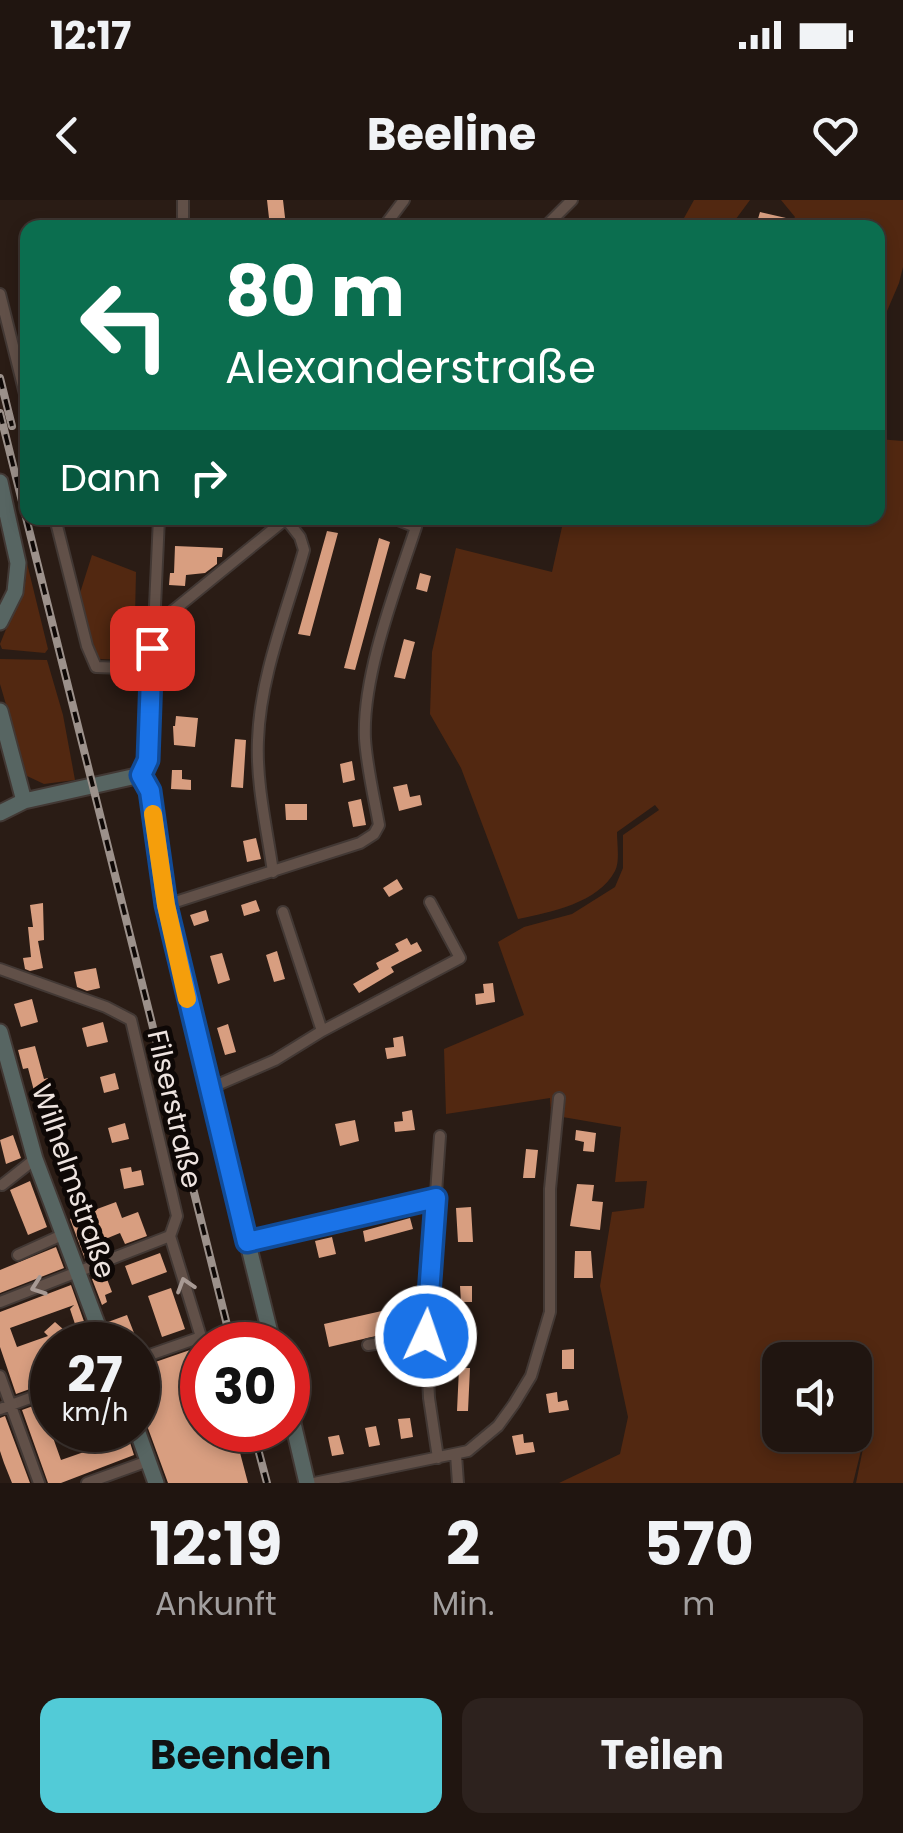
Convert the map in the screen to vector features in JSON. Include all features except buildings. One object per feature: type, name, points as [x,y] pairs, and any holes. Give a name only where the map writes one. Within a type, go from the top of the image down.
[{"type":"street","points":[[388,220],[404,200]]},
{"type":"street","points":[[552,220],[572,200]]},
{"type":"street","points":[[0,294],[20,374]]},
{"type":"street","points":[[0,482],[18,562],[15,592],[0,622]]},
{"type":"street","points":[[57,525],[87,646],[96,667],[151,668]]},
{"type":"street","points":[[141,775],[148,760],[159,525]]},
{"type":"street","points":[[154,627],[278,525]]},
{"type":"street","points":[[274,872],[259,775],[258,741],[262,702],[304,550],[292,525]]},
{"type":"street","points":[[166,905],[360,843],[374,834],[379,825],[365,738],[369,704],[378,645],[416,527],[411,525]]},
{"type":"street","points":[[0,711],[24,801]]},
{"type":"street","points":[[0,814],[24,801],[141,775]]},
{"type":"street","points":[[141,775],[150,791],[166,905],[208,1089],[267,1322]]},
{"type":"street","points":[[208,1089],[275,1060],[460,958],[430,902]]},
{"type":"street","points":[[283,912],[322,1031]]},
{"type":"street","name":"Filserstraße","points":[[0,969],[106,1007],[131,1020],[177,1216],[170,1236],[201,1337],[160,1351]]},
{"type":"street","name":"Wilhelmstraße","points":[[0,1032],[36,1159],[96,1322]]},
{"type":"street","points":[[302,1452],[310,1483],[456,1455],[482,1440],[514,1404],[531,1376],[550,1312],[550,1189],[560,1098]]},
{"type":"street","points":[[438,1458],[429,1398],[426,1336],[440,1136]]},
{"type":"street","points":[[2,1185],[36,1159]]},
{"type":"street","points":[[247,1242],[436,1198]]},
{"type":"street","points":[[18,1255],[62,1235]]},
{"type":"street","points":[[0,1302],[170,1236]]},
{"type":"street","points":[[368,1345],[426,1336]]},
{"type":"street","points":[[0,1376],[6,1407],[39,1483]]},
{"type":"street","points":[[6,1407],[30,1398]]},
{"type":"street","points":[[145,1452],[156,1483]]},
{"type":"street","points":[[456,1455],[458,1483]]},
{"type":"street","points":[[87,1483],[148,1461]]},
{"type":"shaded area","points":[[694,200],[750,200],[735,220],[683,220]]},
{"type":"shaded area","points":[[781,200],[903,200],[903,267],[885,316],[885,220],[793,220],[795,217]]},
{"type":"shaded area","points":[[885,440],[903,441],[903,1483],[856,1483],[862,1452],[872,1452],[872,1342],[762,1342],[762,1452],[861,1452],[853,1483],[559,1483],[620,1454],[628,1417],[600,1286],[612,1212],[644,1208],[647,1181],[615,1182],[621,1127],[551,1115],[550,1098],[446,1114],[444,1049],[524,1015],[498,942],[524,927],[572,914],[615,887],[623,868],[623,835],[659,810],[655,805],[617,832],[617,867],[597,891],[572,904],[518,919],[461,768],[430,714],[432,652],[456,548],[552,572],[562,525],[885,525]]},
{"type":"shaded area","points":[[24,551],[48,649],[45,653],[2,649],[0,644],[26,580]]},
{"type":"shaded area","points":[[92,555],[136,572],[134,660],[96,659],[80,593]]},
{"type":"shaded area","points":[[0,659],[47,660],[63,715],[75,780],[44,784],[27,776],[0,684]]},
{"type":"railway","points":[[0,378],[12,426]]},
{"type":"railway","points":[[0,413],[20,493]]},
{"type":"railway","points":[[28,525],[226,1322]]},
{"type":"railway","points":[[259,1452],[267,1483]]},
{"type":"slow traffic","points":[[153,814],[166,905],[187,999]]},
{"type":"route","points":[[152,648],[148,760],[141,775],[150,791],[166,905],[247,1242],[436,1198],[426,1336]]}]
